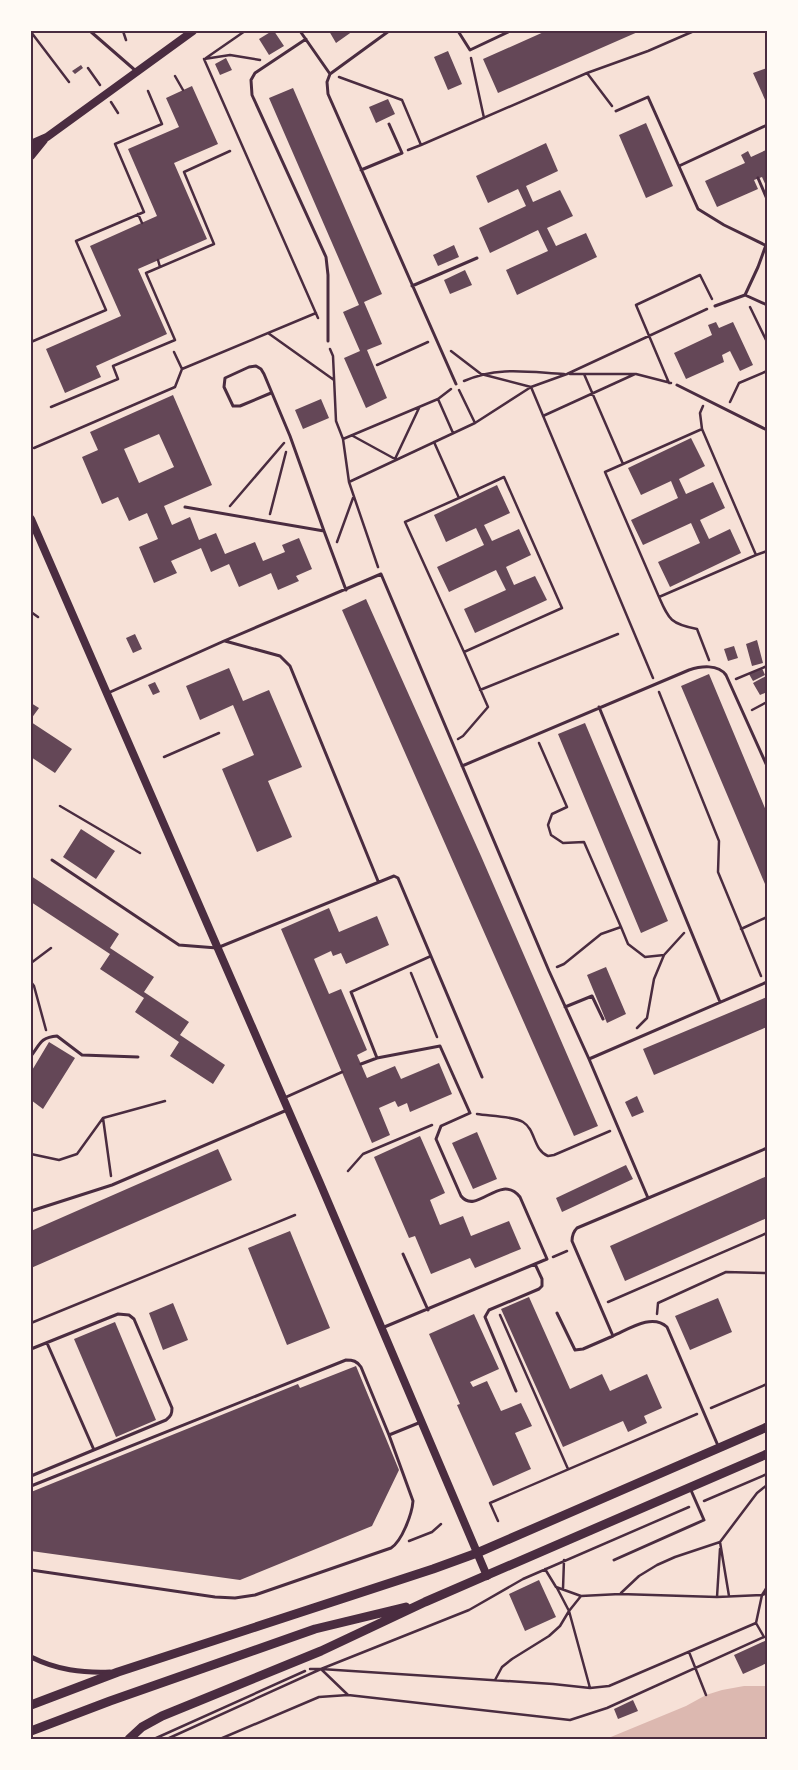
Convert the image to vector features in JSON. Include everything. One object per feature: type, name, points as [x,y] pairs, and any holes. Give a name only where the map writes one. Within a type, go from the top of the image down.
[{"type":"main road","points":[[31,1705],[118,1672],[391,1584],[477,1552],[767,1428]]},
{"type":"main road","points":[[129,1739],[142,1727],[162,1716],[320,1651],[425,1602],[767,1454]]},
{"type":"main road","points":[[31,1731],[110,1701],[315,1629],[425,1602]]},
{"type":"street","points":[[31,144],[47,137],[193,31]]},
{"type":"street","points":[[31,156],[47,137]]},
{"type":"street","points":[[31,519],[382,1328],[486,1576]]},
{"type":"street","points":[[31,1657],[64,1670],[84,1673],[118,1672]]},
{"type":"lane","points":[[90,31],[136,72]]},
{"type":"lane","points":[[300,31],[330,74]]},
{"type":"lane","points":[[389,31],[330,74],[327,82],[328,94],[456,384]]},
{"type":"lane","points":[[458,31],[470,50],[510,31]]},
{"type":"lane","points":[[306,39],[255,73],[251,80],[252,95],[326,256],[328,275],[328,341]]},
{"type":"lane","points":[[616,111],[648,97],[698,209],[724,225],[766,245],[758,267],[744,295],[715,306]]},
{"type":"lane","points":[[361,170],[402,153],[389,124]]},
{"type":"lane","points":[[679,166],[767,125]]},
{"type":"lane","points":[[758,178],[767,200]]},
{"type":"lane","points":[[412,286],[476,258]]},
{"type":"lane","points":[[744,295],[767,305]]},
{"type":"lane","points":[[272,392],[240,406],[233,406],[224,387],[224,382],[229,375],[249,366],[256,366],[261,369],[272,392],[290,436],[346,590]]},
{"type":"lane","points":[[677,385],[767,430]]},
{"type":"lane","points":[[185,507],[224,512],[324,532]]},
{"type":"lane","points":[[107,694],[224,641],[381,574],[549,971],[648,1198]]},
{"type":"lane","points":[[224,641],[280,656],[290,666],[378,881]]},
{"type":"lane","points":[[462,766],[693,668],[712,667],[724,672],[730,682],[767,766]]},
{"type":"lane","points":[[599,707],[720,1002]]},
{"type":"lane","points":[[52,860],[179,945],[217,948],[378,881],[392,876],[398,878],[482,1077]]},
{"type":"lane","points":[[377,1058],[350,992],[431,956]]},
{"type":"lane","points":[[589,1059],[765,983]]},
{"type":"lane","points":[[565,1007],[592,996],[602,1020]]},
{"type":"lane","points":[[31,1056],[43,1040],[48,1037],[57,1036],[82,1054],[138,1057]]},
{"type":"lane","points":[[361,1064],[377,1058],[440,1046],[470,1113],[441,1126],[436,1139],[461,1196],[464,1200],[472,1202],[504,1188],[510,1188],[515,1191],[520,1197],[547,1259],[382,1328]]},
{"type":"lane","points":[[283,1099],[342,1072]]},
{"type":"lane","points":[[31,1211],[112,1185],[288,1110]]},
{"type":"lane","points":[[613,1336],[574,1247],[573,1232],[578,1228],[767,1148]]},
{"type":"lane","points":[[403,1254],[428,1310]]},
{"type":"lane","points":[[516,1391],[486,1322],[487,1313],[542,1286],[542,1279],[535,1264]]},
{"type":"lane","points":[[31,1349],[118,1314],[129,1315],[134,1320],[172,1408],[172,1413],[166,1420],[31,1476]]},
{"type":"lane","points":[[557,1314],[575,1350],[583,1349],[649,1321],[656,1321],[667,1327],[719,1448]]},
{"type":"lane","points":[[47,1342],[94,1450]]},
{"type":"lane","points":[[31,1486],[346,1360],[352,1360],[361,1367],[389,1435],[413,1501],[399,1541],[391,1548],[273,1590],[235,1598],[215,1597],[31,1570]]},
{"type":"lane","points":[[389,1435],[421,1421]]},
{"type":"lane","points":[[614,1560],[704,1520],[690,1488]]},
{"type":"path","points":[[122,31],[126,40]]},
{"type":"path","points":[[204,59],[245,31]]},
{"type":"path","points":[[402,153],[587,73],[648,51],[694,31]]},
{"type":"path","points":[[31,32],[69,82]]},
{"type":"path","points":[[470,50],[484,118]]},
{"type":"path","points":[[204,59],[230,55],[272,62]]},
{"type":"path","points":[[204,59],[320,321]]},
{"type":"path","points":[[587,73],[616,111]]},
{"type":"path","points":[[330,74],[402,100],[421,145]]},
{"type":"path","points":[[175,76],[183,90]]},
{"type":"path","points":[[31,342],[106,310],[76,241],[144,212],[115,144],[162,124],[148,91]]},
{"type":"path","points":[[239,150],[243,148]]},
{"type":"path","points":[[51,407],[118,379],[113,366],[175,340],[146,273],[214,244],[184,172],[230,151]]},
{"type":"path","points":[[138,214],[142,223]]},
{"type":"path","points":[[158,260],[160,267]]},
{"type":"path","points":[[349,482],[475,423],[531,388],[567,374],[649,336],[715,306],[700,275],[636,305],[649,336],[669,383]]},
{"type":"path","points":[[744,295],[767,342]]},
{"type":"path","points":[[34,448],[175,387],[182,369],[316,313]]},
{"type":"path","points":[[268,333],[334,381]]},
{"type":"path","points":[[377,365],[435,339],[481,374],[531,388]]},
{"type":"path","points":[[328,341],[333,356],[336,421],[343,439],[349,482],[381,574]]},
{"type":"path","points":[[174,352],[182,369]]},
{"type":"path","points":[[343,439],[438,400],[456,384],[481,374],[502,371],[567,374],[636,374],[677,385]]},
{"type":"path","points":[[726,409],[739,383],[767,371]]},
{"type":"path","points":[[584,374],[623,464]]},
{"type":"path","points":[[543,416],[636,374]]},
{"type":"path","points":[[456,384],[475,423]]},
{"type":"path","points":[[531,388],[656,684],[718,841],[718,872],[765,983]]},
{"type":"path","points":[[706,399],[700,413],[702,429],[756,555]]},
{"type":"path","points":[[438,400],[453,433]]},
{"type":"path","points":[[395,459],[420,407]]},
{"type":"path","points":[[702,429],[605,472],[667,616],[679,625],[697,629],[712,667]]},
{"type":"path","points":[[353,435],[395,459]]},
{"type":"path","points":[[224,512],[290,436]]},
{"type":"path","points":[[268,521],[290,436]]},
{"type":"path","points":[[434,442],[459,498]]},
{"type":"path","points":[[452,742],[462,736],[488,707],[405,522],[504,476],[562,608],[464,652]]},
{"type":"path","points":[[333,556],[353,496]]},
{"type":"path","points":[[659,597],[767,551]]},
{"type":"path","points":[[31,612],[38,617]]},
{"type":"path","points":[[480,690],[618,634]]},
{"type":"path","points":[[730,682],[767,666]]},
{"type":"path","points":[[744,714],[767,702]]},
{"type":"path","points":[[164,757],[219,733]]},
{"type":"path","points":[[535,735],[567,807],[552,814],[548,825],[551,835],[563,842],[584,842],[628,944],[645,957],[664,955]]},
{"type":"path","points":[[60,806],[140,853]]},
{"type":"path","points":[[741,929],[767,917]]},
{"type":"path","points":[[635,1029],[647,1018],[654,979],[664,955],[689,927]]},
{"type":"path","points":[[549,971],[564,964],[601,934],[621,928]]},
{"type":"path","points":[[31,963],[51,948]]},
{"type":"path","points":[[409,967],[440,1046]]},
{"type":"path","points":[[31,982],[34,986],[48,1037]]},
{"type":"path","points":[[31,1154],[59,1160],[77,1154],[104,1118],[165,1101]]},
{"type":"path","points":[[470,1113],[522,1122],[530,1130],[539,1150],[548,1156],[618,1127]]},
{"type":"path","points":[[104,1118],[112,1185]]},
{"type":"path","points":[[348,1172],[363,1154],[435,1124],[441,1126]]},
{"type":"path","points":[[31,1323],[296,1215]]},
{"type":"path","points":[[600,1306],[767,1233]]},
{"type":"path","points":[[547,1259],[574,1247]]},
{"type":"path","points":[[656,1321],[658,1303],[726,1272],[767,1273]]},
{"type":"path","points":[[496,1307],[568,1469]]},
{"type":"path","points":[[498,1521],[490,1503],[767,1384]]},
{"type":"path","points":[[167,1739],[321,1669],[469,1610],[544,1568],[767,1474]]},
{"type":"path","points":[[620,1594],[639,1576],[657,1565],[720,1542],[758,1493],[767,1485]]},
{"type":"path","points":[[399,1541],[403,1543],[432,1532],[441,1524]]},
{"type":"path","points":[[720,1542],[729,1596]]},
{"type":"path","points":[[717,1597],[720,1542]]},
{"type":"path","points":[[563,1589],[564,1560]]},
{"type":"path","points":[[544,1568],[569,1611],[590,1688]]},
{"type":"path","points":[[556,1587],[581,1596],[620,1594],[717,1597],[767,1593]]},
{"type":"path","points":[[220,1739],[319,1697],[348,1695],[570,1720],[598,1711],[764,1637],[756,1623],[762,1594],[767,1587]]},
{"type":"path","points":[[494,1680],[502,1667],[560,1626],[581,1596]]},
{"type":"path","points":[[154,1739],[313,1668],[590,1688],[618,1684],[756,1623]]},
{"type":"path","points":[[689,1652],[706,1695]]},
{"type":"path","points":[[321,1669],[348,1695]]},
{"type":"shaded area","points":[[744,1686],[767,1686],[767,1739],[606,1739],[686,1706],[706,1695]]},
{"type":"building","points":[[274,31],[284,46],[269,55],[259,39]]},
{"type":"building","points":[[329,31],[353,31],[336,43]]},
{"type":"building","points":[[546,31],[640,31],[498,93],[483,59]]},
{"type":"building","points":[[448,51],[462,84],[448,90],[434,57]]},
{"type":"building","points":[[226,58],[232,70],[220,75],[215,64]]},
{"type":"building","points":[[81,65],[83,68],[75,74],[72,71]]},
{"type":"building","points":[[767,68],[767,104],[753,73]]},
{"type":"building","points":[[192,86],[218,144],[174,163],[207,239],[138,269],[167,334],[96,366],[101,377],[65,393],[46,349],[121,316],[90,246],[157,216],[128,149],[179,127],[166,98]]},
{"type":"building","points":[[293,88],[382,294],[364,302],[382,344],[367,350],[387,398],[366,408],[344,358],[360,351],[343,312],[359,305],[269,98]]},
{"type":"building","points":[[388,99],[395,114],[376,123],[369,107]]},
{"type":"building","points":[[646,123],[673,186],[646,198],[619,135]]},
{"type":"building","points":[[546,143],[558,171],[526,186],[533,202],[560,190],[573,216],[547,228],[556,246],[586,233],[597,257],[517,295],[506,270],[548,251],[538,230],[490,253],[479,228],[526,206],[518,189],[488,203],[476,176]]},
{"type":"building","points":[[766,150],[767,188],[762,177],[754,180],[758,189],[717,207],[705,181],[745,163],[741,155],[748,151],[751,157]]},
{"type":"building","points":[[454,245],[459,257],[438,266],[433,255]]},
{"type":"building","points":[[465,270],[472,285],[450,294],[444,280]]},
{"type":"building","points":[[716,322],[719,328],[733,322],[753,365],[740,371],[730,351],[722,355],[724,362],[686,379],[674,353],[712,335],[708,325]]},
{"type":"building","points":[[173,395],[212,485],[164,506],[172,525],[190,517],[199,540],[216,533],[225,554],[255,542],[263,561],[285,552],[282,545],[299,538],[312,569],[296,576],[299,581],[278,590],[271,573],[239,587],[229,564],[211,572],[201,548],[171,561],[177,573],[154,583],[139,547],[158,539],[147,513],[129,521],[118,497],[102,504],[82,457],[98,450],[90,432]],"holes":[[[159,434],[174,467],[139,483],[124,449]]]},
{"type":"building","points":[[321,399],[329,418],[303,429],[295,410]]},
{"type":"building","points":[[691,438],[705,466],[679,479],[686,494],[713,482],[725,508],[700,520],[709,539],[730,529],[741,553],[670,587],[658,562],[700,543],[691,523],[643,545],[631,520],[678,498],[671,481],[641,495],[628,468]]},
{"type":"building","points":[[497,485],[510,513],[484,525],[492,541],[519,529],[531,555],[506,567],[514,585],[535,576],[547,600],[475,633],[464,609],[506,590],[496,570],[449,592],[437,567],[484,545],[476,528],[446,542],[434,515]]},
{"type":"building","points":[[366,599],[481,856],[598,1126],[574,1136],[342,610]]},
{"type":"building","points":[[135,634],[142,649],[133,653],[126,638]]},
{"type":"building","points":[[757,640],[763,663],[752,666],[746,644]]},
{"type":"building","points":[[734,646],[738,658],[728,661],[724,649]]},
{"type":"building","points":[[229,668],[243,701],[269,690],[302,767],[268,781],[292,837],[257,852],[222,769],[254,755],[233,705],[200,720],[186,686]]},
{"type":"building","points":[[762,668],[765,675],[753,681],[749,674]]},
{"type":"building","points":[[709,674],[767,813],[767,883],[765,884],[681,686]]},
{"type":"building","points":[[766,676],[767,692],[760,695],[753,683]]},
{"type":"building","points":[[155,682],[160,692],[153,695],[148,685]]},
{"type":"building","points":[[31,703],[39,708],[31,719]]},
{"type":"building","points":[[31,722],[72,749],[55,773],[31,757]]},
{"type":"building","points":[[585,723],[668,921],[641,933],[558,734]]},
{"type":"building","points":[[81,829],[115,851],[96,879],[63,857]]},
{"type":"building","points":[[31,876],[119,934],[110,948],[154,977],[144,992],[189,1022],[180,1035],[225,1065],[213,1084],[170,1056],[179,1042],[135,1012],[144,998],[100,969],[110,954],[31,902]]},
{"type":"building","points":[[329,908],[339,932],[377,916],[389,945],[346,964],[341,953],[333,956],[331,951],[314,959],[329,994],[341,989],[367,1050],[357,1055],[367,1078],[395,1066],[401,1079],[439,1063],[452,1094],[410,1112],[407,1103],[398,1107],[395,1101],[379,1108],[390,1135],[372,1143],[281,929]]},
{"type":"building","points":[[606,967],[626,1014],[607,1023],[587,975]]},
{"type":"building","points":[[767,997],[767,1027],[654,1075],[643,1049]]},
{"type":"building","points":[[49,1042],[75,1058],[43,1109],[31,1100],[31,1072]]},
{"type":"building","points":[[637,1096],[644,1112],[632,1117],[625,1102]]},
{"type":"building","points":[[477,1132],[497,1179],[473,1189],[452,1143]]},
{"type":"building","points":[[420,1136],[445,1193],[430,1200],[440,1225],[463,1216],[471,1236],[509,1221],[521,1249],[475,1268],[470,1258],[431,1274],[415,1236],[409,1238],[374,1157]]},
{"type":"building","points":[[218,1149],[232,1180],[31,1268],[31,1231]]},
{"type":"building","points":[[626,1165],[633,1179],[562,1212],[556,1198]]},
{"type":"building","points":[[767,1176],[767,1218],[625,1281],[610,1246]]},
{"type":"building","points":[[290,1231],[330,1328],[287,1345],[248,1248]]},
{"type":"building","points":[[529,1297],[570,1389],[602,1374],[610,1391],[647,1374],[662,1408],[644,1416],[647,1423],[628,1432],[623,1421],[563,1447],[501,1309]]},
{"type":"building","points":[[718,1298],[732,1332],[690,1350],[675,1316]]},
{"type":"building","points":[[173,1303],[188,1340],[163,1350],[149,1313]]},
{"type":"building","points":[[474,1314],[499,1369],[470,1382],[473,1387],[487,1381],[501,1411],[521,1403],[532,1426],[515,1433],[531,1469],[493,1486],[457,1405],[460,1404],[429,1334]]},
{"type":"building","points":[[115,1322],[156,1420],[116,1437],[74,1339]]},
{"type":"building","points":[[356,1366],[399,1470],[372,1526],[240,1580],[31,1551],[31,1492],[298,1384],[300,1388]]},
{"type":"building","points":[[539,1580],[556,1617],[525,1631],[509,1594]]},
{"type":"building","points":[[767,1640],[767,1663],[743,1674],[734,1655]]},
{"type":"building","points":[[633,1700],[638,1711],[618,1719],[614,1709]]}]
